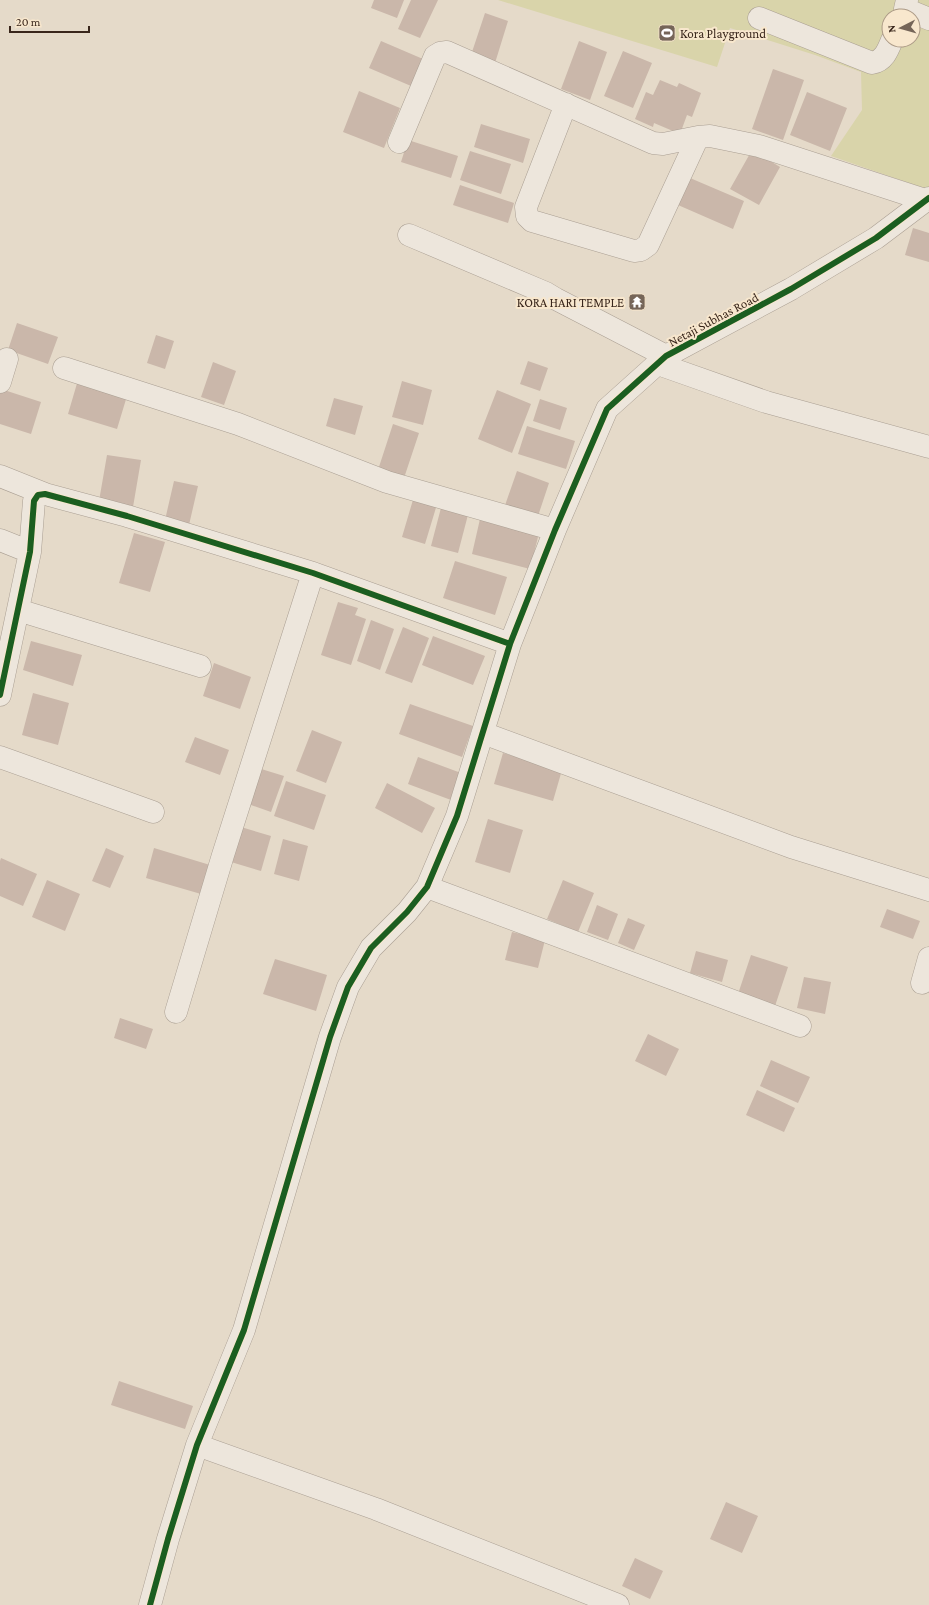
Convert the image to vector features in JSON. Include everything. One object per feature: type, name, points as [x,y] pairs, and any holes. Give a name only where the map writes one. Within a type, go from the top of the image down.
[{"type":"street","points":[[759,18],[872,63],[878,62],[888,48]]},
{"type":"street","points":[[399,142],[435,56],[440,53],[447,52],[653,143],[663,144],[710,136],[759,146],[927,199]]},
{"type":"street","points":[[566,104],[526,207],[528,216],[532,221],[634,250],[641,250],[648,244],[698,137]]},
{"type":"street","name":"Netaji Subhas Road","points":[[150,1605],[168,1539],[197,1444],[244,1330],[330,1037],[348,987],[371,948],[407,912],[427,887],[456,816],[510,644],[555,530],[607,409],[662,360],[791,289],[876,238],[927,199]]},
{"type":"street","points":[[409,235],[546,293],[662,360],[766,402],[929,447]]},
{"type":"street","points":[[0,382],[7,359]]},
{"type":"street","points":[[64,368],[238,424],[387,482],[555,530]]},
{"type":"street","points":[[0,476],[45,494],[127,516],[313,573],[510,644]]},
{"type":"street","points":[[0,695],[30,552],[34,501],[38,495],[45,494]]},
{"type":"street","points":[[0,540],[30,552]]},
{"type":"street","points":[[176,1012],[223,855],[313,573]]},
{"type":"street","points":[[18,610],[200,666]]},
{"type":"street","points":[[482,733],[791,847],[929,890]]},
{"type":"street","points":[[0,757],[153,812]]},
{"type":"street","points":[[427,887],[800,1026]]},
{"type":"street","points":[[922,983],[929,958]]},
{"type":"street","points":[[197,1444],[376,1509],[618,1605]]},
{"type":"shaded area","points":[[498,0],[929,0],[929,190],[831,156],[862,110],[861,72],[815,55],[730,28],[717,67]]},
{"type":"building","points":[[374,0],[404,0],[397,18],[371,8]]},
{"type":"building","points":[[411,0],[438,0],[420,38],[398,29]]},
{"type":"building","points":[[485,13],[508,21],[495,63],[471,55]]},
{"type":"building","points":[[381,41],[423,59],[411,86],[369,68]]},
{"type":"building","points":[[579,41],[607,52],[590,100],[561,89]]},
{"type":"building","points":[[623,51],[652,63],[633,108],[604,96]]},
{"type":"building","points":[[773,69],[804,80],[783,140],[752,129]]},
{"type":"building","points":[[660,80],[677,87],[679,83],[701,93],[692,117],[687,115],[680,134],[654,123],[653,127],[635,119],[646,92],[653,95]]},
{"type":"building","points":[[359,91],[400,108],[384,148],[343,132]]},
{"type":"building","points":[[807,92],[847,108],[830,151],[790,135]]},
{"type":"building","points":[[481,124],[530,139],[523,163],[474,147]]},
{"type":"building","points":[[408,140],[458,156],[451,178],[401,162]]},
{"type":"building","points":[[752,150],[780,167],[759,205],[730,189]]},
{"type":"building","points":[[470,151],[511,164],[501,194],[460,180]]},
{"type":"building","points":[[690,178],[744,201],[733,229],[678,205]]},
{"type":"building","points":[[460,185],[514,203],[508,223],[453,205]]},
{"type":"building","points":[[913,228],[929,233],[929,262],[905,255]]},
{"type":"building","points":[[17,323],[58,337],[48,364],[8,350]]},
{"type":"building","points":[[156,335],[174,341],[165,369],[147,363]]},
{"type":"building","points":[[528,361],[548,368],[540,391],[520,384]]},
{"type":"building","points":[[213,362],[236,371],[224,405],[201,397]]},
{"type":"building","points":[[78,380],[127,396],[117,429],[68,414]]},
{"type":"building","points":[[402,381],[432,390],[423,425],[392,417]]},
{"type":"building","points":[[1,389],[41,402],[31,434],[0,424]]},
{"type":"building","points":[[497,390],[531,404],[512,453],[478,439]]},
{"type":"building","points":[[334,398],[363,406],[355,435],[326,426]]},
{"type":"building","points":[[540,399],[567,408],[560,430],[533,421]]},
{"type":"building","points":[[393,424],[419,433],[403,481],[377,473]]},
{"type":"building","points":[[527,426],[575,441],[566,469],[518,454]]},
{"type":"building","points":[[107,455],[141,460],[133,507],[99,501]]},
{"type":"building","points":[[517,471],[549,483],[536,522],[503,511]]},
{"type":"building","points":[[174,481],[198,486],[189,525],[165,520]]},
{"type":"building","points":[[415,493],[438,501],[425,544],[402,537]]},
{"type":"building","points":[[442,504],[469,511],[458,553],[431,546]]},
{"type":"building","points":[[480,519],[539,533],[530,569],[472,554]]},
{"type":"building","points":[[134,533],[165,542],[150,592],[119,583]]},
{"type":"building","points":[[455,561],[507,577],[495,615],[443,598]]},
{"type":"building","points":[[338,602],[358,608],[355,615],[366,619],[351,665],[321,655]]},
{"type":"building","points":[[371,620],[394,629],[380,670],[357,661]]},
{"type":"building","points":[[403,627],[429,638],[412,683],[385,673]]},
{"type":"building","points":[[433,636],[485,656],[473,685],[422,665]]},
{"type":"building","points":[[31,641],[82,655],[73,686],[23,670]]},
{"type":"building","points":[[214,663],[251,677],[240,709],[203,696]]},
{"type":"building","points":[[33,693],[69,703],[58,745],[22,735]]},
{"type":"building","points":[[410,704],[473,726],[462,757],[399,734]]},
{"type":"building","points":[[312,730],[342,742],[326,783],[296,771]]},
{"type":"building","points":[[195,737],[229,750],[220,775],[185,762]]},
{"type":"building","points":[[503,753],[562,770],[553,801],[494,784]]},
{"type":"building","points":[[418,757],[461,773],[451,800],[408,784]]},
{"type":"building","points":[[258,768],[284,776],[271,812],[245,803]]},
{"type":"building","points":[[286,781],[326,795],[314,830],[274,816]]},
{"type":"building","points":[[387,783],[435,808],[422,833],[375,808]]},
{"type":"building","points":[[488,819],[523,830],[510,873],[475,862]]},
{"type":"building","points":[[241,827],[271,836],[261,871],[231,862]]},
{"type":"building","points":[[283,839],[308,846],[299,881],[274,874]]},
{"type":"building","points":[[106,848],[124,856],[110,888],[92,881]]},
{"type":"building","points":[[154,848],[210,865],[201,894],[146,878]]},
{"type":"building","points":[[1,858],[37,874],[23,906],[0,896]]},
{"type":"building","points":[[47,880],[80,894],[65,931],[32,917]]},
{"type":"building","points":[[563,880],[594,893],[578,932],[547,919]]},
{"type":"building","points":[[597,905],[618,914],[608,940],[587,932]]},
{"type":"building","points":[[887,909],[920,921],[913,939],[880,927]]},
{"type":"building","points":[[628,918],[645,925],[634,950],[618,943]]},
{"type":"building","points":[[512,932],[545,940],[538,968],[505,960]]},
{"type":"building","points":[[696,951],[728,960],[722,982],[690,973]]},
{"type":"building","points":[[751,955],[788,967],[775,1006],[738,994]]},
{"type":"building","points":[[275,959],[327,975],[316,1011],[263,994]]},
{"type":"building","points":[[804,977],[831,982],[825,1014],[797,1008]]},
{"type":"building","points":[[120,1018],[153,1029],[146,1049],[114,1038]]},
{"type":"building","points":[[648,1034],[679,1049],[666,1076],[635,1061]]},
{"type":"building","points":[[771,1060],[810,1077],[798,1103],[760,1086]]},
{"type":"building","points":[[757,1090],[795,1108],[784,1132],[746,1115]]},
{"type":"building","points":[[119,1381],[193,1406],[185,1429],[111,1405]]},
{"type":"building","points":[[726,1502],[758,1516],[742,1553],[710,1539]]},
{"type":"building","points":[[635,1558],[663,1571],[650,1599],[622,1586]]},
{"type":"cycle path","points":[[510,644],[555,530],[607,409],[666,356],[791,289],[876,238],[929,198]]},
{"type":"cycle path","points":[[0,695],[30,552],[34,501],[38,495],[45,494],[127,516],[313,573],[510,644],[457,816],[427,887],[407,912],[371,948],[348,987],[330,1037],[244,1330],[197,1445],[168,1539],[150,1605]]},
{"type":"place","name":"Kora Playground","points":[[667,33]]},
{"type":"place","name":"KORA HARI TEMPLE","points":[[637,302]]}]
